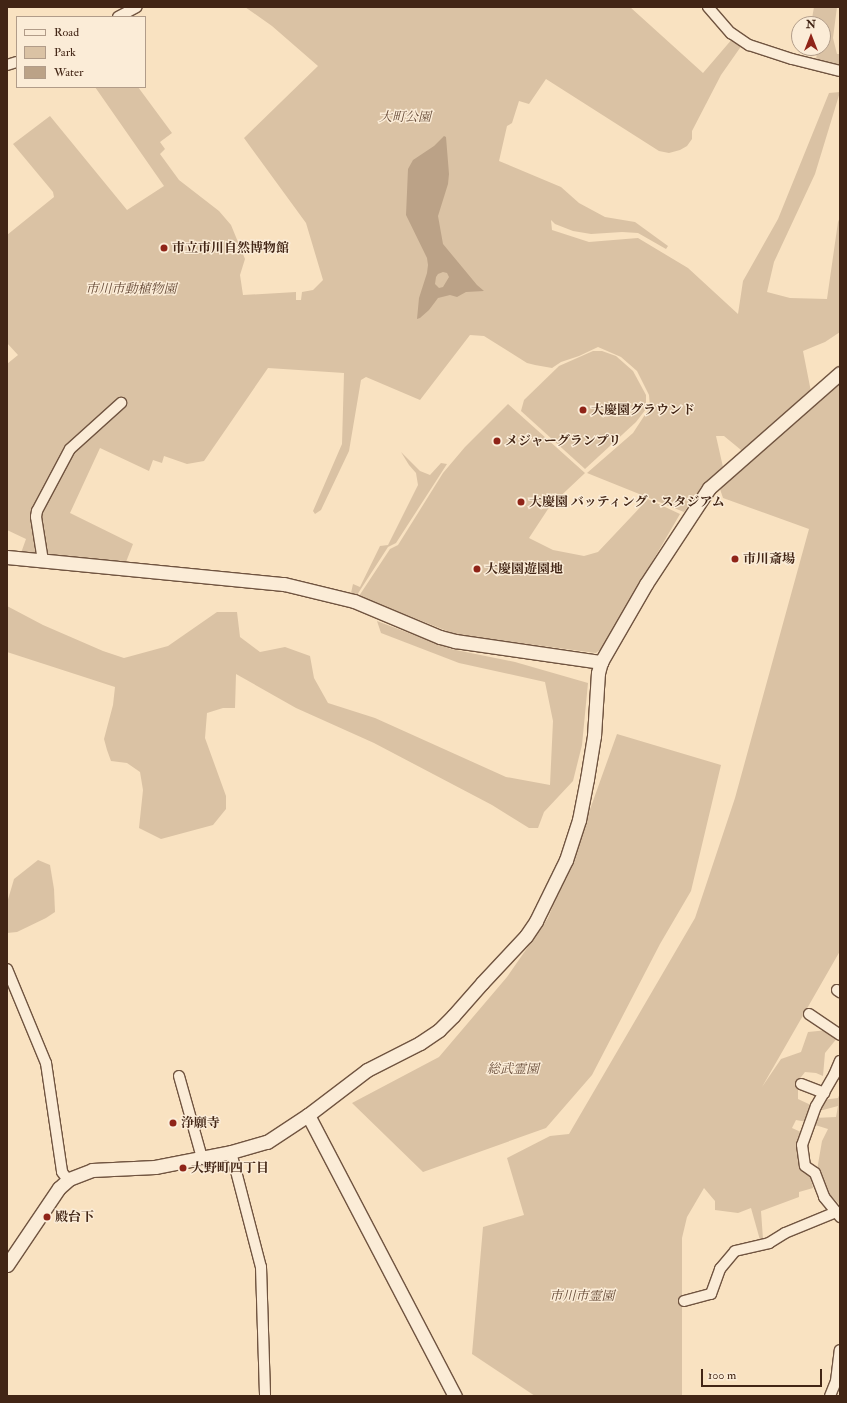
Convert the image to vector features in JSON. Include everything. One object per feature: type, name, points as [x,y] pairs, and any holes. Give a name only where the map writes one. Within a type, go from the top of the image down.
[{"type":"street","points":[[120,16],[137,7]]},
{"type":"street","points":[[708,7],[731,32],[748,45],[792,59],[840,71]]},
{"type":"street","points":[[7,1265],[59,1188],[68,1180],[79,1174],[92,1170],[155,1167],[231,1152],[267,1142],[308,1115],[367,1070],[420,1043],[439,1030],[526,936],[536,920],[566,860],[577,827],[594,736],[598,679],[601,662],[646,584],[708,488],[840,373]]},
{"type":"street","points":[[43,561],[36,517],[37,511],[70,449],[121,403]]},
{"type":"street","points":[[7,557],[284,584],[354,601],[440,637],[455,641],[601,662]]},
{"type":"street","points":[[7,969],[46,1063],[62,1172],[68,1180]]},
{"type":"street","points":[[809,1014],[840,1035]]},
{"type":"street","points":[[684,1302],[711,1294],[720,1270],[735,1251],[769,1243],[785,1233],[838,1215],[824,1198],[815,1173],[804,1164],[802,1145],[816,1106],[840,1061]]},
{"type":"street","points":[[180,1076],[202,1158]]},
{"type":"street","points":[[801,1084],[824,1093]]},
{"type":"street","points":[[308,1115],[455,1396]]},
{"type":"street","points":[[231,1152],[262,1266],[265,1396]]},
{"type":"street","points":[[830,1396],[836,1381],[840,1350]]},
{"type":"green space","points":[[245,7],[630,7],[703,73],[733,38],[742,45],[721,75],[692,131],[692,139],[687,146],[680,150],[669,153],[659,151],[546,79],[529,104],[519,101],[512,123],[507,126],[499,161],[561,187],[579,203],[605,217],[635,222],[668,246],[666,249],[638,233],[622,232],[591,234],[573,231],[555,224],[551,220],[552,230],[589,242],[638,238],[688,268],[738,314],[743,281],[778,219],[829,93],[840,92],[815,174],[774,262],[767,292],[790,298],[827,299],[840,217],[840,332],[825,342],[803,351],[814,407],[840,383],[840,951],[762,1087],[781,1059],[801,1052],[808,1032],[828,1030],[838,1037],[825,1053],[823,1076],[816,1073],[805,1072],[798,1081],[798,1099],[813,1106],[807,1122],[796,1120],[792,1128],[803,1133],[799,1142],[801,1170],[809,1171],[813,1188],[799,1192],[799,1197],[761,1211],[763,1239],[760,1240],[751,1208],[738,1213],[715,1210],[715,1201],[704,1188],[687,1217],[682,1238],[682,1396],[535,1396],[472,1354],[483,1227],[524,1215],[507,1158],[550,1136],[569,1134],[695,918],[735,798],[809,529],[723,498],[720,489],[752,459],[724,436],[716,436],[723,467],[703,485],[684,512],[587,473],[633,433],[650,407],[649,395],[637,371],[621,357],[598,347],[579,356],[561,362],[552,368],[535,365],[527,363],[484,336],[470,335],[420,400],[366,377],[361,380],[349,451],[321,510],[315,514],[313,511],[342,444],[344,373],[268,368],[204,461],[187,464],[164,456],[162,463],[153,460],[149,471],[100,448],[70,513],[133,544],[126,562],[21,553],[26,539],[7,530],[7,364],[18,355],[7,343],[7,235],[54,197],[53,192],[13,144],[50,116],[127,210],[164,186],[96,88],[139,88],[172,133],[160,142],[165,149],[160,154],[179,180],[219,211],[231,225],[245,259],[240,275],[243,295],[296,292],[296,300],[301,300],[302,292],[313,290],[323,280],[306,223],[244,138],[318,66],[272,26]]},
{"type":"green space","points":[[814,7],[837,7],[833,38],[837,54],[840,54],[840,66],[816,61],[816,56],[831,56],[831,16],[812,16]]},
{"type":"green space","name":"大慶園グラウンド","points":[[593,351],[602,351],[616,356],[633,371],[646,395],[646,409],[636,422],[585,469],[521,411],[524,400],[559,366]]},
{"type":"green space","points":[[508,404],[585,473],[550,506],[529,538],[553,550],[584,556],[598,552],[648,499],[680,514],[602,648],[596,653],[457,635],[359,596],[390,549],[398,545],[443,473],[465,447]]},
{"type":"green space","points":[[401,452],[420,471],[430,475],[441,463],[447,464],[396,543],[388,547],[357,595],[351,593],[353,584],[360,587],[380,546],[388,545],[418,485],[416,473]]},
{"type":"green space","points":[[7,606],[43,625],[103,651],[124,658],[168,646],[217,612],[237,612],[240,637],[260,652],[285,647],[310,656],[314,678],[328,703],[375,718],[506,777],[550,785],[553,721],[545,682],[459,663],[381,633],[377,621],[451,649],[515,662],[588,683],[582,745],[573,781],[544,812],[538,828],[529,828],[492,805],[374,743],[296,708],[236,674],[235,708],[223,708],[207,713],[205,738],[226,796],[226,809],[213,825],[161,839],[139,828],[143,790],[140,772],[127,763],[111,761],[107,750],[104,739],[113,705],[115,687],[7,652]]},
{"type":"green space","name":"総武霊園","points":[[617,734],[721,765],[691,891],[660,944],[592,1075],[546,1128],[423,1172],[352,1103],[439,1057],[507,977],[548,918],[574,854]]},
{"type":"green space","points":[[38,860],[50,865],[54,889],[55,912],[17,932],[7,933],[7,903],[14,879]]},
{"type":"green space","points":[[840,1093],[840,1205],[828,1193],[817,1170],[822,1141],[828,1129],[812,1124],[814,1118],[836,1117],[838,1106],[819,1111],[822,1100],[838,1098]]},
{"type":"water","points":[[444,136],[446,137],[449,174],[448,184],[438,216],[443,244],[477,285],[484,291],[466,292],[457,297],[450,295],[438,298],[429,310],[417,319],[419,298],[428,265],[427,258],[406,215],[408,169],[413,160],[434,146]],"holes":[[[443,272],[447,273],[449,277],[443,287],[439,288],[435,284],[436,277],[438,274]]]},
{"type":"place","name":"市立市川自然博物館","points":[[164,248]]},
{"type":"place","name":"大慶園グラウンド","points":[[583,410]]},
{"type":"place","name":"メジャーグランプリ","points":[[497,441]]},
{"type":"place","name":"大慶園 バッティング・スタジアム","points":[[521,502]]},
{"type":"place","name":"市川斎場","points":[[735,559]]},
{"type":"place","name":"大慶園遊園地","points":[[477,569]]},
{"type":"place","name":"浄願寺","points":[[173,1123]]},
{"type":"place","name":"大野町四丁目","points":[[183,1168]]},
{"type":"place","name":"殿台下","points":[[47,1217]]},
{"type":"park label","name":"大町公園","points":[[405,117]]},
{"type":"park label","name":"市川市動植物園","points":[[131,289]]},
{"type":"park label","name":"市川市霊園","points":[[582,1296]]}]
